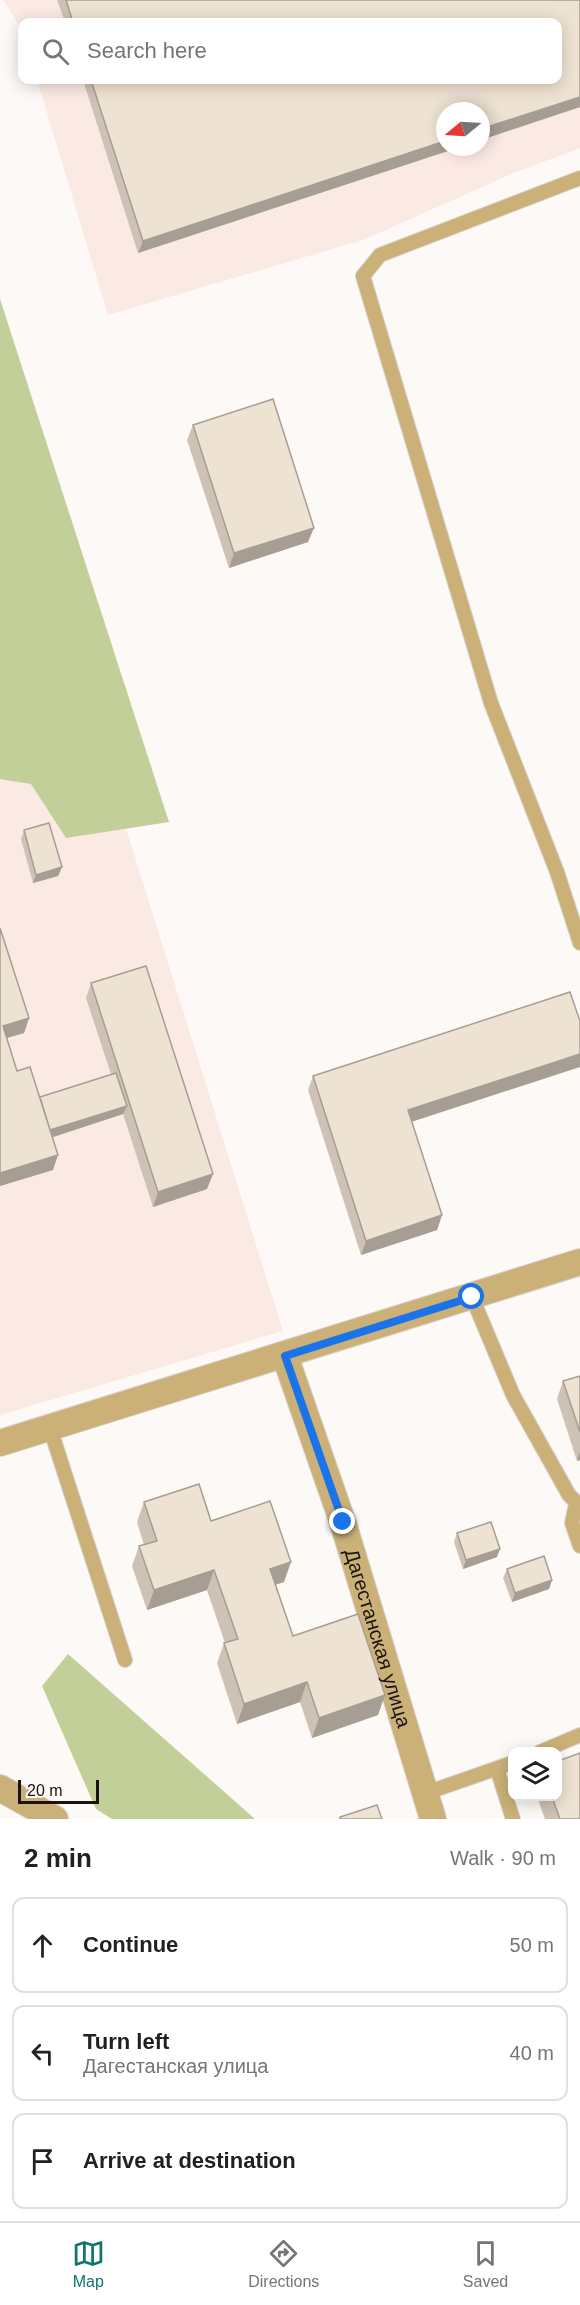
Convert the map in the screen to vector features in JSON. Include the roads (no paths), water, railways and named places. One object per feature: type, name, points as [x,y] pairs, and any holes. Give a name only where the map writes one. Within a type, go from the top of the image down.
[{"type":"street","points":[[0,1443],[285,1356],[580,1262]]},
{"type":"street","name":"Дагестанская улица","points":[[285,1356],[343,1522],[433,1819]]},
{"type":"street","points":[[0,1788],[56,1819]]},
{"type":"lane","points":[[580,178],[380,255],[363,276],[491,702],[556,872],[580,943]]},
{"type":"lane","points":[[472,1297],[513,1395],[569,1495],[578,1505],[572,1523],[580,1546]]},
{"type":"lane","points":[[50,1428],[125,1660]]},
{"type":"lane","points":[[552,1747],[580,1735]]},
{"type":"lane","points":[[426,1793],[508,1765]]},
{"type":"lane","points":[[497,1769],[513,1819]]}]
